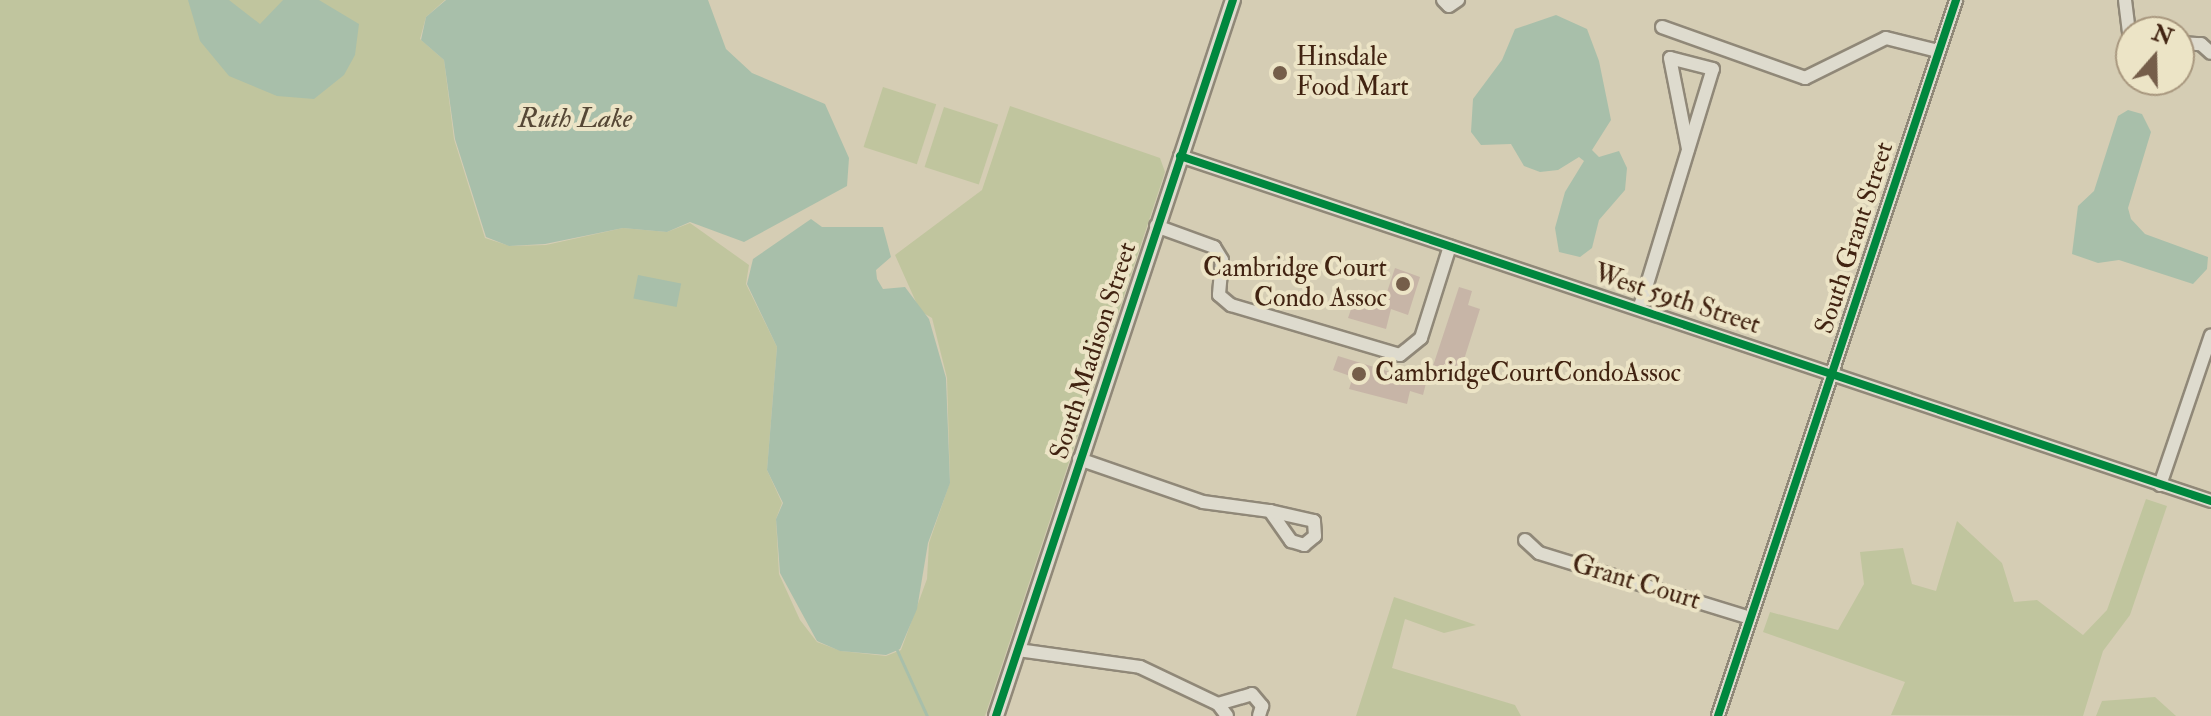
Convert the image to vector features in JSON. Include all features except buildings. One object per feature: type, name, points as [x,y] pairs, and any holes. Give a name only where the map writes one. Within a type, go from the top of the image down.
[{"type":"street","name":"South Madison Street","points":[[996,716],[1233,0]]},
{"type":"street","points":[[1443,0],[1449,6],[1458,0]]},
{"type":"street","name":"South Grant Street","points":[[1718,716],[1956,0]]},
{"type":"street","points":[[1662,27],[1805,78],[1886,38],[1938,51]]},
{"type":"street","points":[[1639,309],[1713,69],[1670,58],[1688,149]]},
{"type":"street","name":"West 59th Street","points":[[1180,156],[2211,501]]},
{"type":"street","points":[[1156,226],[1214,247],[1222,260],[1219,295],[1231,305],[1400,355],[1421,338],[1450,246]]},
{"type":"street","points":[[2160,485],[2211,335]]},
{"type":"street","points":[[1079,459],[1203,502],[1270,511]]},
{"type":"street","name":"Grant Court","points":[[1525,540],[1539,553],[1750,618]]},
{"type":"street","points":[[1018,650],[1140,667],[1218,704],[1227,716]]},
{"type":"street","points":[[1218,704],[1252,694],[1262,706],[1259,716]]},
{"type":"shaded area","points":[[0,0],[445,0],[426,17],[420,39],[444,60],[454,139],[485,238],[510,246],[546,245],[623,228],[667,232],[690,223],[749,265],[746,284],[777,347],[767,470],[782,503],[776,519],[779,574],[800,620],[817,642],[841,651],[886,656],[901,650],[927,579],[929,543],[950,482],[947,378],[932,318],[920,311],[895,255],[982,190],[1010,106],[1160,158],[1165,172],[985,716],[0,716]]},
{"type":"shaded area","points":[[883,87],[936,104],[917,164],[864,147]]},
{"type":"shaded area","points":[[944,107],[998,125],[979,185],[925,167]]},
{"type":"shaded area","points":[[2146,499],[2167,506],[2130,615],[2103,651],[2083,716],[1891,715],[1905,682],[1763,632],[1770,612],[1838,630],[1864,584],[1860,552],[1903,548],[1912,584],[1936,591],[1957,521],[2002,563],[2014,602],[2037,600],[2083,635],[2107,610]]},
{"type":"shaded area","points":[[1394,597],[1476,625],[1444,633],[1405,619],[1392,668],[1515,705],[1521,716],[1356,716]]},
{"type":"shaded area","points":[[2155,697],[2176,716],[2096,716],[2102,701]]},
{"type":"water","points":[[188,0],[229,0],[260,24],[283,0],[319,0],[359,24],[355,55],[344,75],[314,99],[277,96],[229,76],[200,41]]},
{"type":"water","name":"Ruth Lake","points":[[446,0],[708,0],[726,49],[752,73],[825,104],[849,158],[847,186],[744,242],[690,222],[667,232],[623,228],[545,244],[509,246],[486,237],[455,139],[444,60],[421,40],[426,17]]},
{"type":"water","points":[[1556,15],[1587,29],[1599,61],[1611,120],[1592,150],[1599,157],[1619,151],[1627,168],[1625,190],[1599,220],[1592,248],[1580,257],[1559,252],[1555,228],[1565,192],[1584,161],[1579,157],[1558,170],[1540,172],[1524,166],[1511,144],[1481,145],[1471,132],[1473,99],[1502,60],[1515,29]]},
{"type":"water","points":[[2128,110],[2142,114],[2151,132],[2128,208],[2131,219],[2145,234],[2208,257],[2207,269],[2193,284],[2119,260],[2098,263],[2072,254],[2078,206],[2094,191],[2118,116]]},
{"type":"water","points":[[811,219],[822,227],[883,227],[891,257],[876,270],[877,279],[883,289],[905,287],[929,319],[946,378],[950,483],[928,543],[917,609],[900,649],[886,655],[840,651],[817,641],[780,573],[776,519],[783,503],[767,470],[777,347],[747,284],[753,259]]},
{"type":"water","points":[[638,275],[681,283],[677,307],[633,299]]},
{"type":"waterway","points":[[896,648],[927,716]]},
{"type":"cycle path","points":[[996,716],[1233,0]]},
{"type":"cycle path","points":[[1718,716],[1956,0]]},
{"type":"cycle path","points":[[1180,156],[2211,501]]},
{"type":"place","name":"Hinsdale Food Mart","points":[[1280,73]]},
{"type":"place","name":"Cambridge Court Condo Assoc","points":[[1403,284]]},
{"type":"place","name":"CambridgeCourtCondoAssoc","points":[[1359,374]]}]
